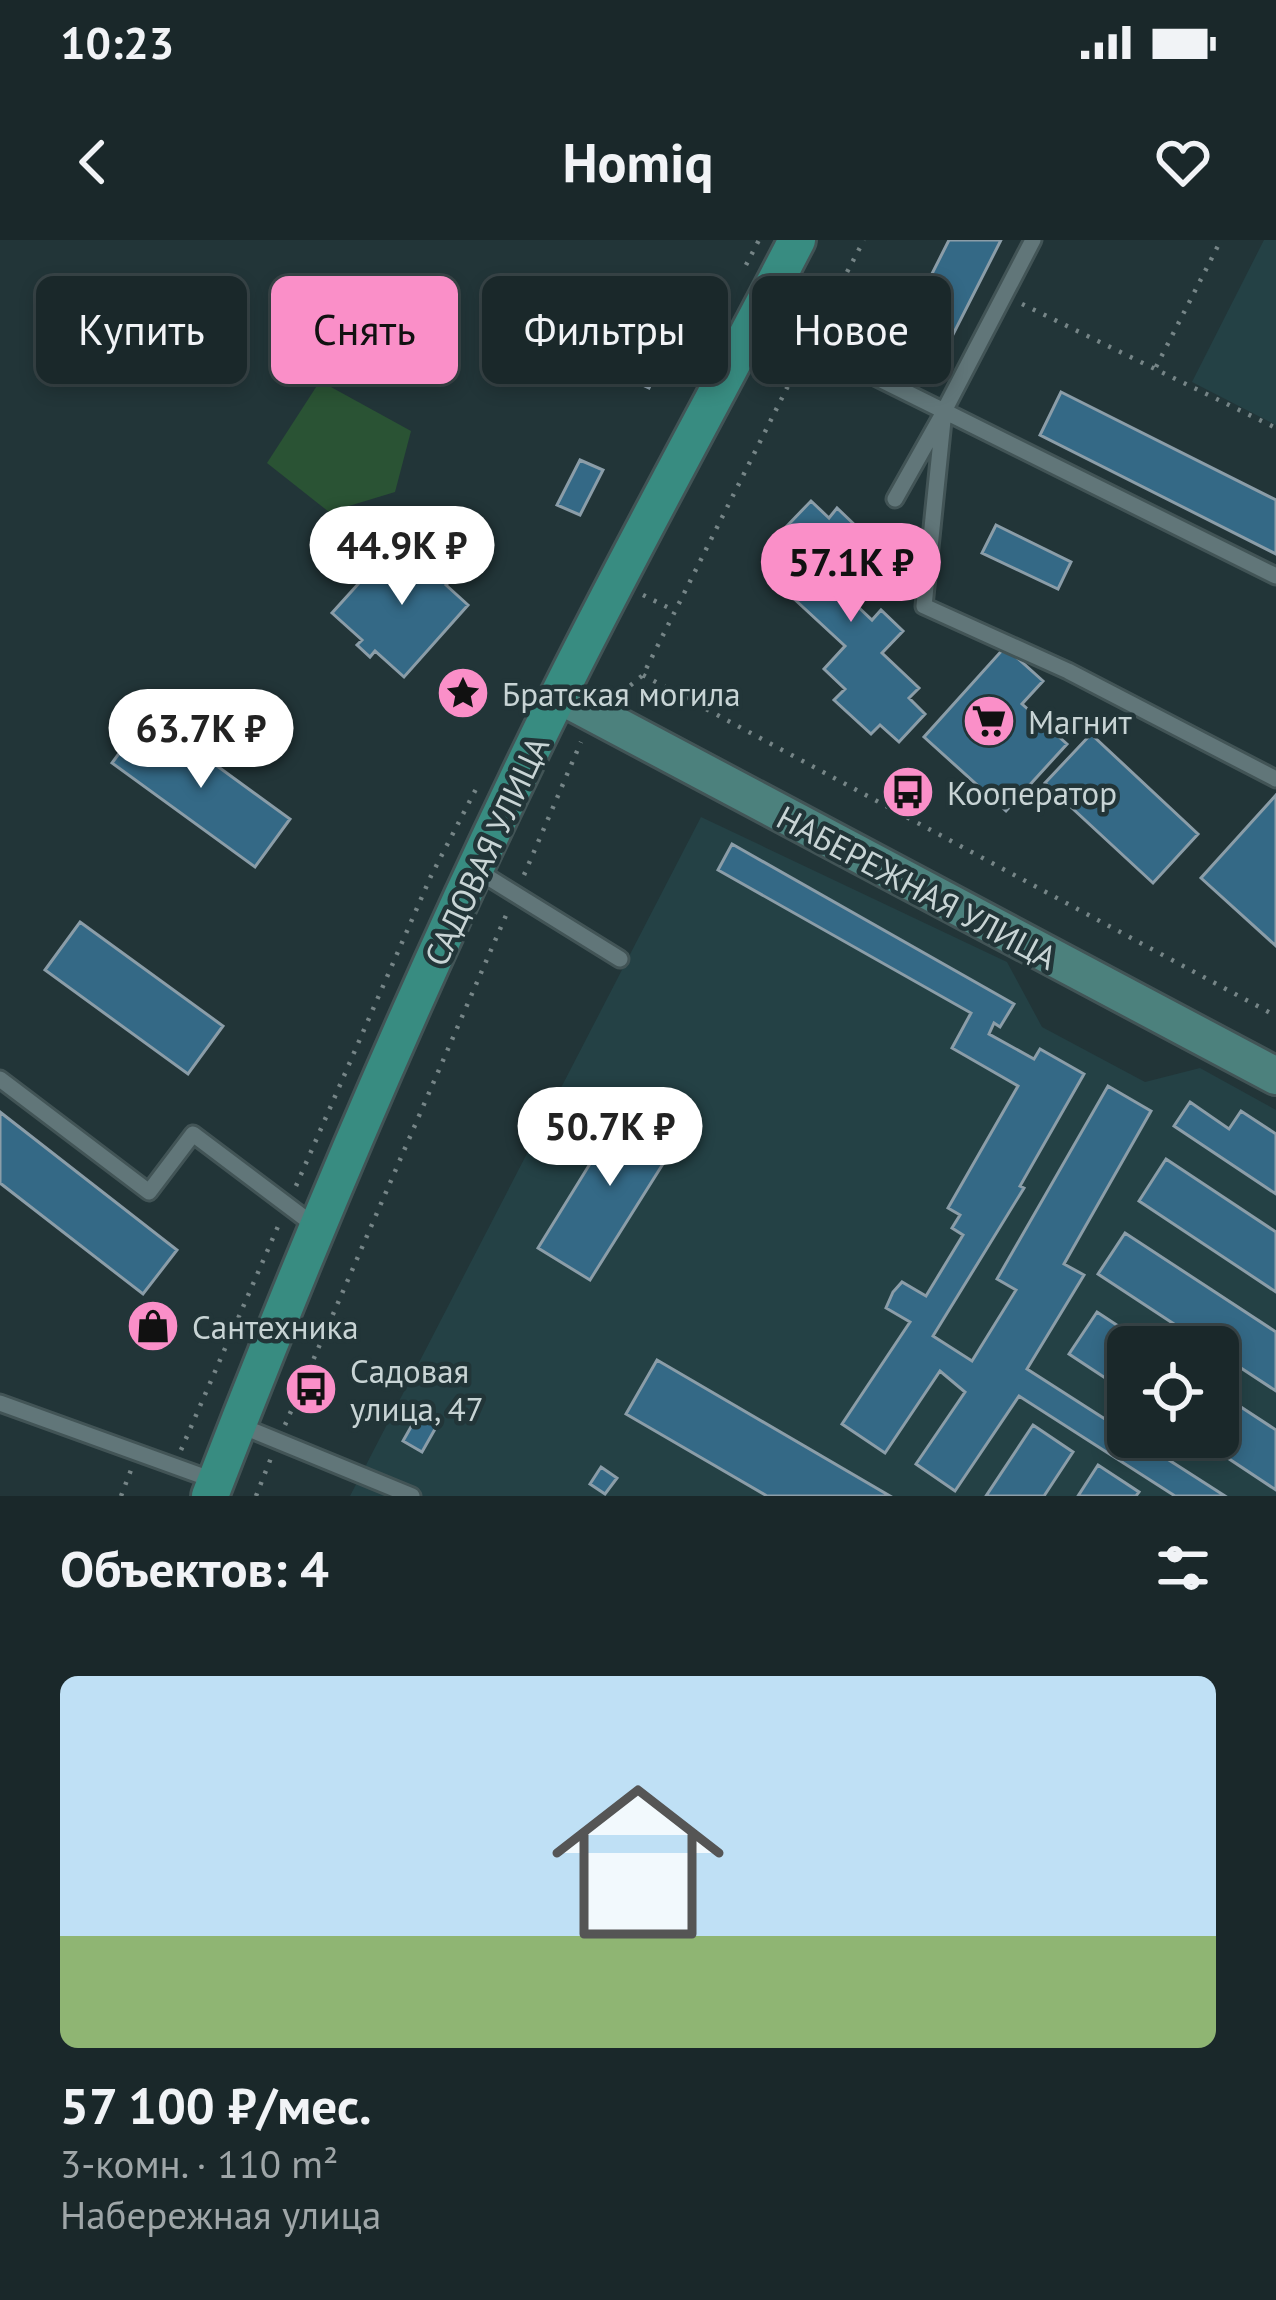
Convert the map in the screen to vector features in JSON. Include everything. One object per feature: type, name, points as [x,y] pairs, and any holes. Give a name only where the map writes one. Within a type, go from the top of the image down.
[{"type":"main road","name":"САДОВАЯ УЛИЦА","points":[[778,276],[797,240]]},
{"type":"main road","name":"САДОВАЯ УЛИЦА","points":[[213,1489],[475,870],[559,695],[752,326]]},
{"type":"main road","name":"НАБЕРЕЖНАЯ УЛИЦА","points":[[559,695],[1276,1076]]},
{"type":"lane","points":[[895,499],[1033,240]]},
{"type":"lane","points":[[889,384],[1276,576]]},
{"type":"lane","points":[[944,411],[924,606],[1068,671],[1276,779]]},
{"type":"lane","points":[[475,870],[620,959]]},
{"type":"lane","points":[[0,1079],[149,1192],[193,1134],[320,1230]]},
{"type":"lane","points":[[0,1403],[137,1453],[213,1489]]},
{"type":"lane","points":[[239,1425],[412,1496]]},
{"type":"path","points":[[845,276],[864,240]]},
{"type":"path","points":[[1156,367],[1222,240]]},
{"type":"path","points":[[1004,296],[1276,428]]},
{"type":"path","points":[[256,1496],[593,714],[644,675],[790,384]]},
{"type":"path","points":[[644,675],[1276,1016]]},
{"type":"path","points":[[121,1496],[137,1453]]},
{"type":"shaded area","points":[[1264,240],[1276,240],[1276,425],[1192,382]]},
{"type":"shaded area","points":[[701,817],[1007,962],[1042,1027],[1145,1082],[1200,1068],[1276,1110],[1276,1496],[350,1496]]},
{"type":"green space","points":[[318,384],[411,431],[395,492],[329,512],[267,463]]},
{"type":"building","points":[[949,240],[1001,240],[951,338],[951,276],[931,276]]},
{"type":"building","points":[[1061,392],[1276,500],[1276,554],[1040,435]]},
{"type":"building","points":[[580,460],[603,470],[580,515],[557,505]]},
{"type":"building","points":[[811,501],[829,518],[837,508],[859,529],[839,550],[874,583],[855,604],[872,620],[881,610],[903,631],[882,653],[919,688],[909,698],[925,714],[899,742],[880,725],[871,734],[834,700],[845,689],[824,669],[845,646],[791,596],[802,584],[784,567],[806,544],[787,526]]},
{"type":"building","points":[[996,525],[1071,562],[1058,589],[982,553]]},
{"type":"building","points":[[397,541],[422,563],[432,553],[456,574],[446,585],[468,605],[404,677],[375,651],[370,657],[357,645],[362,640],[332,613]]},
{"type":"building","name":"Магнит","points":[[1005,647],[1043,681],[1022,704],[1067,744],[1006,811],[924,737]]},
{"type":"building","points":[[147,715],[290,819],[255,867],[112,763]]},
{"type":"building","points":[[1091,734],[1198,834],[1153,883],[1045,783]]},
{"type":"building","points":[[1276,795],[1276,946],[1201,878]]},
{"type":"building","points":[[732,844],[1014,1004],[1000,1027],[994,1023],[989,1034],[1034,1059],[1040,1049],[1084,1074],[1020,1186],[1024,1188],[933,1336],[972,1361],[1016,1290],[997,1279],[1108,1086],[1151,1111],[1064,1264],[1084,1275],[1027,1369],[1107,1420],[1107,1452],[1019,1396],[955,1491],[916,1464],[965,1392],[940,1371],[885,1453],[842,1424],[910,1322],[886,1308],[893,1292],[902,1282],[926,1296],[963,1235],[952,1228],[960,1215],[948,1208],[1018,1086],[952,1048],[971,1013],[718,870]]},
{"type":"building","points":[[80,922],[223,1026],[188,1074],[45,970]]},
{"type":"building","points":[[630,1099],[683,1132],[590,1280],[538,1248]]},
{"type":"building","points":[[1190,1102],[1229,1129],[1241,1111],[1276,1134],[1276,1194],[1174,1126]]},
{"type":"building","points":[[0,1112],[177,1250],[143,1294],[0,1183]]},
{"type":"building","points":[[1166,1159],[1276,1232],[1276,1292],[1139,1201]]},
{"type":"building","points":[[1125,1233],[1276,1332],[1276,1391],[1239,1367],[1239,1326],[1177,1326],[1098,1274]]},
{"type":"building","points":[[1097,1312],[1118,1326],[1107,1326],[1107,1379],[1069,1354]]},
{"type":"building","points":[[657,1360],[890,1496],[767,1496],[626,1414]]},
{"type":"building","points":[[1239,1406],[1276,1430],[1276,1490],[1228,1458],[1239,1458]]},
{"type":"building","points":[[420,1411],[439,1422],[422,1452],[403,1441]]},
{"type":"building","points":[[1033,1425],[1073,1452],[1044,1496],[986,1496]]},
{"type":"building","points":[[1116,1458],[1166,1458],[1225,1496],[1175,1496]]},
{"type":"building","points":[[1098,1465],[1139,1492],[1136,1496],[1078,1496]]},
{"type":"building","points":[[601,1467],[617,1478],[605,1494],[590,1484]]},
{"type":"place","name":"Братская могила","points":[[463,693]]},
{"type":"place","name":"Магнит","points":[[989,721]]},
{"type":"place","name":"Кооператор","points":[[908,792]]},
{"type":"place","name":"Сантехника","points":[[153,1326]]},
{"type":"place","name":"Садовая улица, 47","points":[[311,1389]]}]
